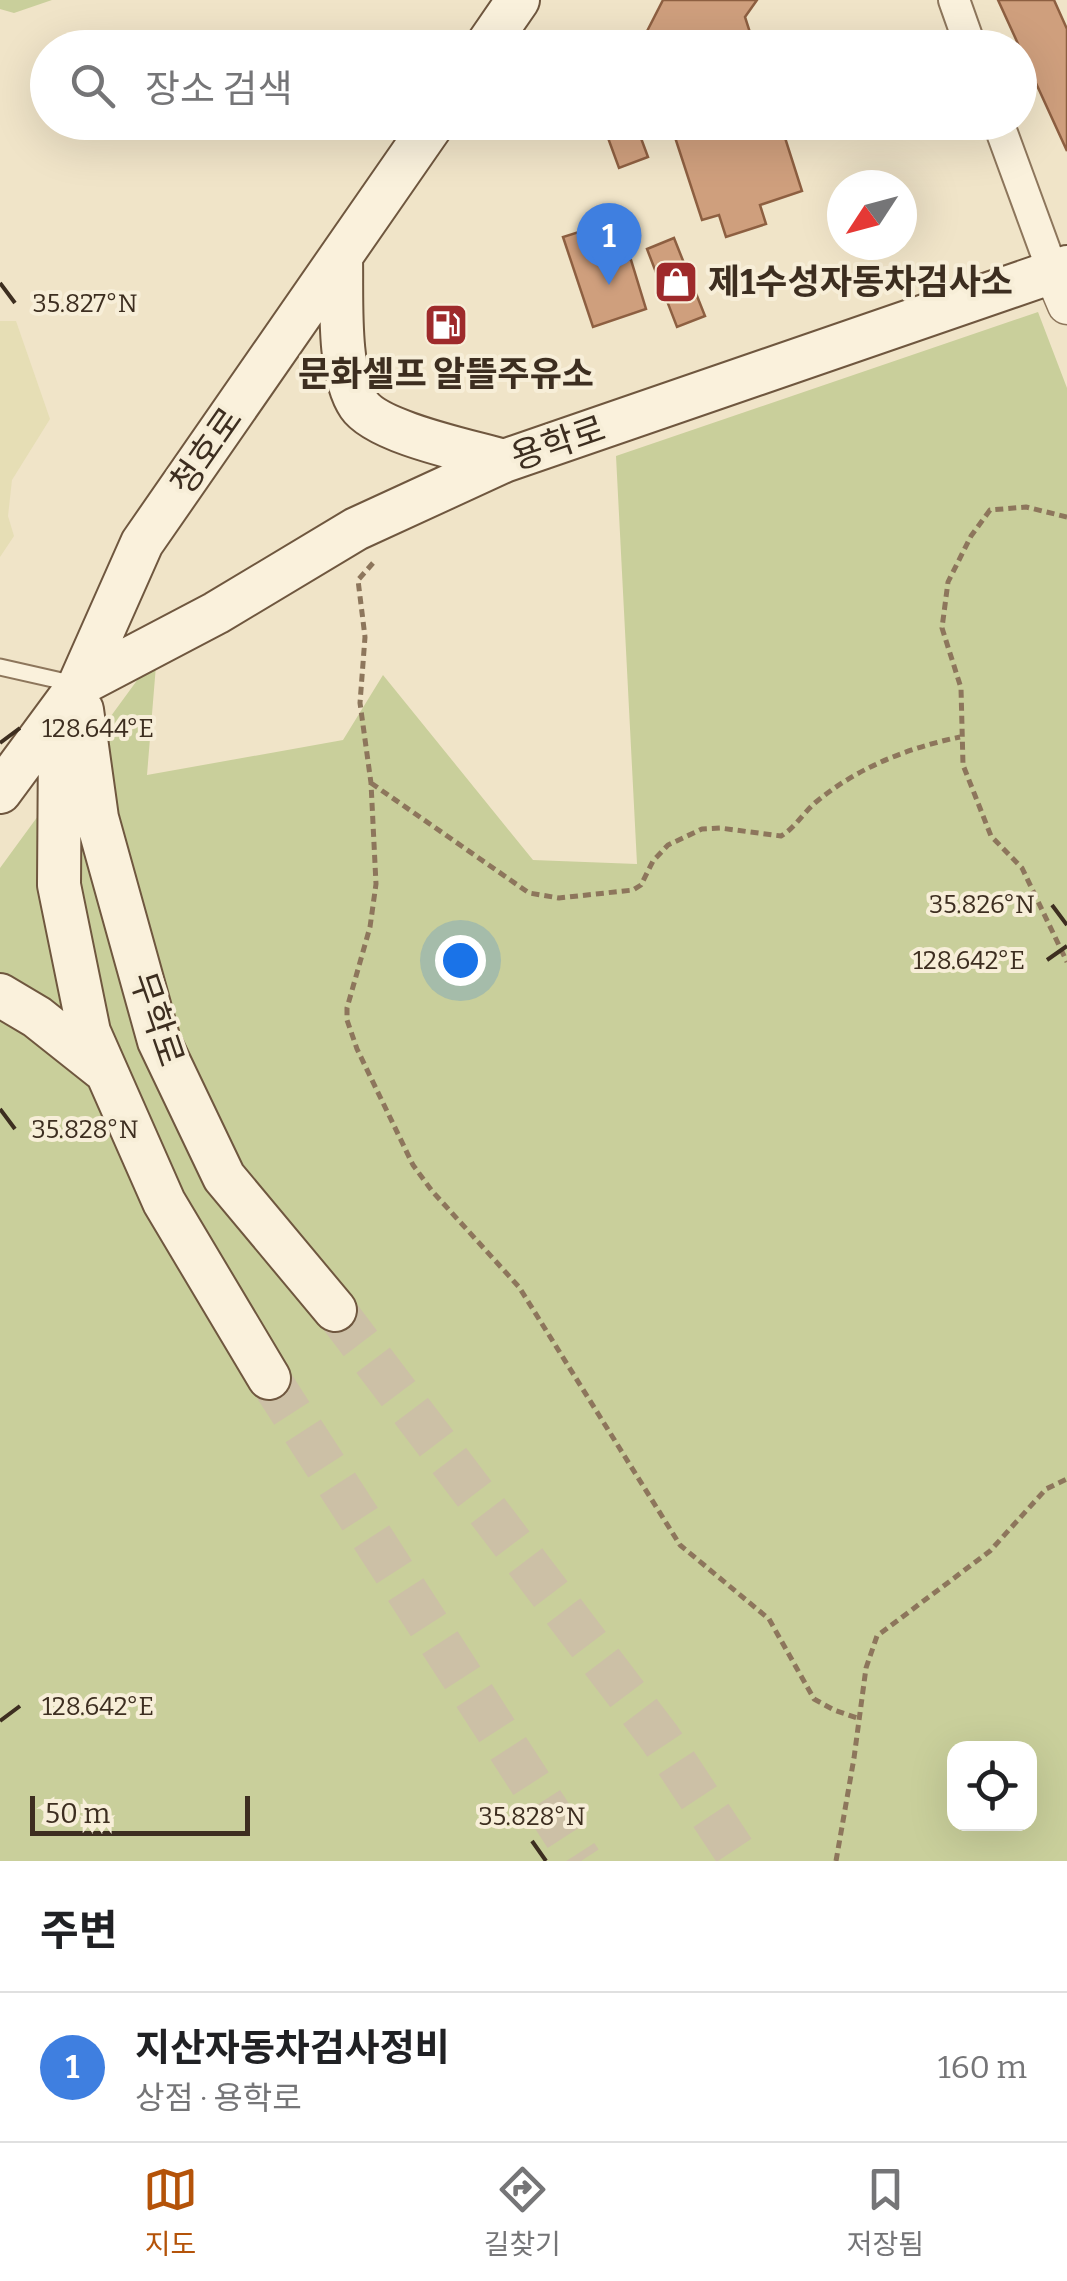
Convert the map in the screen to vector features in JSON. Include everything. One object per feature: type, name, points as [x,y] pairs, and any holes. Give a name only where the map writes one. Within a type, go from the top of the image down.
[{"type":"main road","points":[[497,30],[518,0]]},
{"type":"main road","name":"청호로","points":[[0,792],[78,685],[142,543],[422,140]]},
{"type":"main road","points":[[340,258],[344,362],[359,406],[399,432],[504,461]]},
{"type":"main road","name":"용학로","points":[[78,685],[216,613],[356,530],[504,461],[1062,282]]},
{"type":"main road","points":[[78,685],[60,740],[59,885],[88,1032],[164,1202],[269,1378]]},
{"type":"main road","name":"무학로","points":[[78,685],[98,818],[159,1040],[224,1177],[335,1310]]},
{"type":"main road","points":[[0,996],[37,1017],[107,1073]]},
{"type":"street","points":[[954,0],[965,30]]},
{"type":"street","points":[[1005,140],[1062,282]]},
{"type":"lane","points":[[0,666],[78,685]]},
{"type":"path","points":[[1067,517],[1026,508],[990,510],[948,582],[942,628],[961,688],[963,764],[992,836],[1022,868],[1067,962]]},
{"type":"path","points":[[388,552],[358,580],[365,636],[360,703],[371,784],[374,909],[348,995],[347,1020],[357,1049],[414,1165],[432,1191],[519,1286],[680,1545],[769,1619],[814,1699],[857,1718]]},
{"type":"path","points":[[371,784],[529,893],[560,898],[616,894],[641,885],[660,852],[684,835],[720,828],[782,836],[815,803],[859,771],[887,758],[960,737]]},
{"type":"path","points":[[836,1861],[857,1718],[876,1636],[990,1551],[1046,1489],[1067,1478]]},
{"type":"shaded area","points":[[0,321],[16,321],[50,419],[12,480],[8,516],[14,536],[0,557]]},
{"type":"green space","points":[[0,0],[52,0],[14,13],[0,9]]},
{"type":"green space","points":[[1038,312],[1067,388],[1067,1861],[0,1861],[0,868],[157,653],[147,775],[343,740],[383,675],[533,860],[637,864],[616,456]]},
{"type":"building","points":[[663,0],[757,0],[745,17],[749,30],[648,30]]},
{"type":"building","points":[[998,0],[1054,0],[1067,29],[1067,151],[1037,85],[1037,30],[1012,30]]},
{"type":"building","points":[[609,140],[642,140],[648,157],[619,168]]},
{"type":"building","points":[[676,140],[786,140],[802,191],[760,205],[766,224],[726,237],[719,215],[702,220]]},
{"type":"building","points":[[604,224],[613,252],[631,260],[646,309],[593,327],[563,237]]},
{"type":"building","name":"제1수성자동차검사소","points":[[674,238],[705,316],[677,327],[647,249]]},
{"type":"tunnel","points":[[335,1310],[660,1738],[741,1861]]},
{"type":"tunnel","points":[[269,1378],[581,1861]]},
{"type":"place","name":"제1수성자동차검사소","points":[[676,282]]},
{"type":"place","name":"지산자동차검사정비","points":[[609,285]]},
{"type":"place","name":"문화셀프 알뜰주유소","points":[[446,325]]}]
